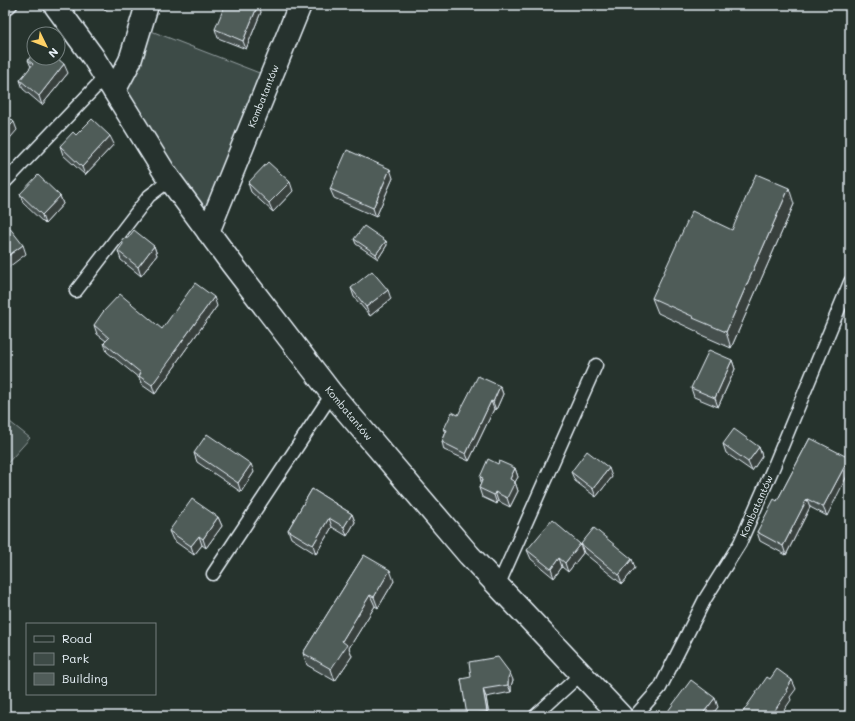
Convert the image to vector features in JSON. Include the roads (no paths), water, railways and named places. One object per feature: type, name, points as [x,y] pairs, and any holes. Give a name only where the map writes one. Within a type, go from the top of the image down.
[{"type":"street","name":"Kombatantów","points":[[55,5],[93,57],[170,180],[332,394],[469,555],[621,716]]},
{"type":"street","points":[[110,84],[130,62],[147,5]]},
{"type":"street","name":"Kombatantów","points":[[208,232],[300,5]]},
{"type":"lane","points":[[5,10],[12,5]]},
{"type":"lane","points":[[5,182],[110,84]]},
{"type":"lane","points":[[76,291],[149,196],[170,180]]},
{"type":"lane","name":"Kombatantów","points":[[635,716],[660,688],[705,599],[740,543],[774,466],[850,282]]},
{"type":"lane","points":[[498,586],[596,365]]},
{"type":"lane","points":[[213,574],[332,394]]},
{"type":"lane","points":[[535,716],[581,674]]}]
